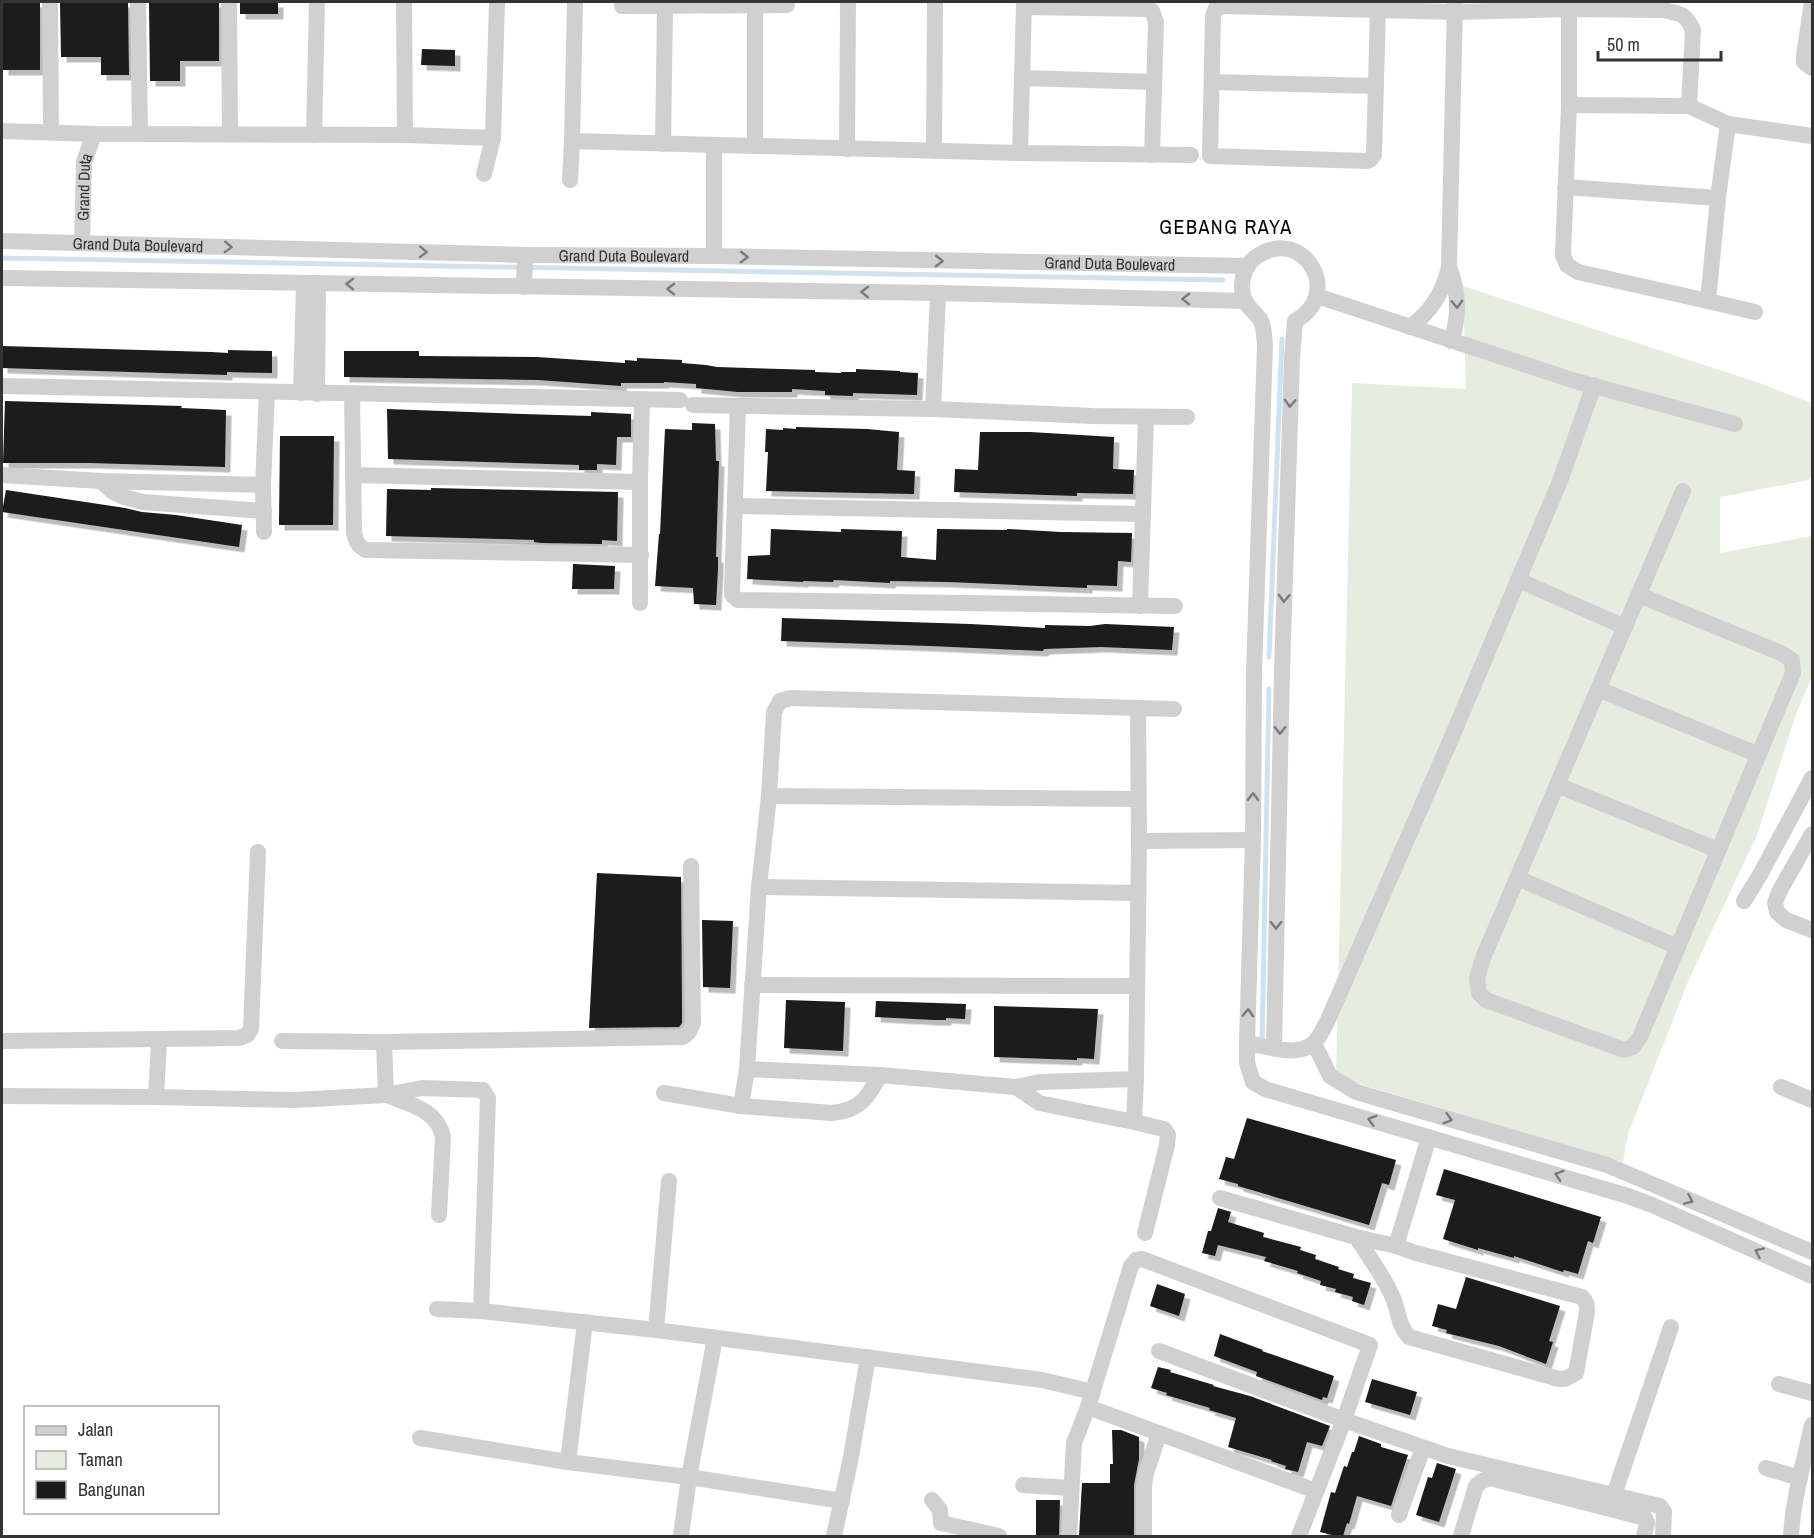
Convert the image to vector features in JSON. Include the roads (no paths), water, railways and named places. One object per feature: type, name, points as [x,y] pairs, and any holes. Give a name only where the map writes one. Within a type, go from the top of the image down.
[{"type":"street","points":[[50,2],[51,132]]},
{"type":"street","points":[[138,2],[140,134]]},
{"type":"street","points":[[230,2],[230,134]]},
{"type":"street","points":[[314,135],[317,2]]},
{"type":"street","points":[[404,2],[405,135]]},
{"type":"street","points":[[484,174],[493,138],[497,2]]},
{"type":"street","points":[[570,180],[575,2]]},
{"type":"street","points":[[847,149],[848,2]]},
{"type":"street","points":[[934,151],[935,2]]},
{"type":"street","points":[[1812,2],[1804,55],[1804,62],[1812,68]]},
{"type":"street","points":[[1020,153],[1024,4],[1150,9],[1155,14],[1152,154]]},
{"type":"street","points":[[755,5],[755,146]]},
{"type":"street","points":[[622,6],[787,5]]},
{"type":"street","points":[[1569,5],[1569,105],[1563,255],[1567,265],[1578,272],[1755,312]]},
{"type":"street","points":[[1378,10],[1374,154],[1371,159],[1367,161],[1210,156],[1214,16],[1216,8],[1219,7],[1378,10],[1569,5],[1663,10],[1678,13],[1688,19],[1693,30],[1689,106]]},
{"type":"street","points":[[663,144],[665,6]]},
{"type":"street","points":[[1410,327],[1436,301],[1449,267],[1455,7]]},
{"type":"street","points":[[1023,78],[1154,82]]},
{"type":"street","points":[[1212,82],[1376,86]]},
{"type":"street","points":[[1569,105],[1689,106],[1728,124],[1812,136]]},
{"type":"street","points":[[1708,301],[1728,124]]},
{"type":"street","points":[[2,130],[94,134],[405,135],[493,138]]},
{"type":"street","name":"Grand Duta","points":[[82,243],[84,162],[94,134]]},
{"type":"street","points":[[572,141],[1020,153],[1191,155]]},
{"type":"street","points":[[714,145],[714,256]]},
{"type":"street","points":[[1565,187],[1718,198]]},
{"type":"street","name":"Grand Duta Boulevard","points":[[2,242],[82,243],[938,293],[1245,301]]},
{"type":"street","points":[[1274,1047],[1268,671],[1265,345],[1260,318],[1245,301],[1242,289],[1243,277],[1255,258],[1264,252],[1285,249],[1305,258],[1317,276],[1318,286],[1317,296],[1309,311],[1295,321],[1268,671],[1252,840],[1247,1063],[1253,1082],[1265,1089],[1652,1204],[1812,1276]]},
{"type":"street","name":"Grand Duta Boulevard","points":[[2,278],[311,284],[714,256],[1248,266]]},
{"type":"street","points":[[1449,267],[1458,300],[1451,341]]},
{"type":"street","points":[[309,393],[311,284]]},
{"type":"street","points":[[933,409],[938,293]]},
{"type":"street","points":[[1317,296],[1451,341],[1594,385],[1735,424]]},
{"type":"street","points":[[1247,1043],[1293,1050],[1301,1049],[1314,1043],[1327,1022],[1560,481],[1594,385]]},
{"type":"street","points":[[2,386],[642,400],[738,407],[933,409],[1187,417]]},
{"type":"street","points":[[264,531],[263,484],[267,392]]},
{"type":"street","points":[[352,393],[354,533],[359,547],[366,550],[641,555]]},
{"type":"street","points":[[640,603],[642,400]]},
{"type":"street","points":[[738,407],[732,592],[735,598],[742,602],[1175,606]]},
{"type":"street","points":[[1140,606],[1146,417]]},
{"type":"street","points":[[353,475],[640,482]]},
{"type":"street","points":[[2,476],[101,481],[263,484]]},
{"type":"street","points":[[101,481],[113,492],[144,502],[264,511]]},
{"type":"street","points":[[1639,596],[1781,653],[1792,660],[1793,673],[1640,1037],[1633,1047],[1624,1050],[1486,1000],[1479,993],[1477,978],[1483,958],[1683,491]]},
{"type":"street","points":[[735,506],[1143,514]]},
{"type":"street","points":[[1518,580],[1625,627]]},
{"type":"street","points":[[1598,689],[1759,755]]},
{"type":"street","points":[[741,1106],[747,1068],[774,712],[780,701],[790,698],[1174,709]]},
{"type":"street","points":[[1134,1122],[1138,708]]},
{"type":"street","points":[[1744,901],[1812,778]]},
{"type":"street","points":[[1557,785],[1718,850]]},
{"type":"street","points":[[769,796],[1137,800]]},
{"type":"street","points":[[1812,834],[1775,903],[1777,912],[1786,920],[1812,930]]},
{"type":"street","points":[[1138,841],[1252,840]]},
{"type":"street","points":[[2,1041],[159,1041],[239,1038],[247,1035],[251,1029],[258,852]]},
{"type":"street","points":[[282,1041],[384,1042],[683,1037],[689,1032],[693,1023],[691,866]]},
{"type":"street","points":[[1517,878],[1678,947]]},
{"type":"street","points":[[759,887],[1138,893]]},
{"type":"street","points":[[752,985],[1137,986]]},
{"type":"street","points":[[156,1097],[159,1041]]},
{"type":"street","points":[[384,1042],[386,1095]]},
{"type":"street","points":[[1314,1043],[1330,1076],[1356,1092],[1607,1165],[1812,1252]]},
{"type":"street","points":[[747,1068],[880,1075],[1016,1087],[1040,1082],[1136,1079]]},
{"type":"street","points":[[664,1093],[741,1106],[844,1112],[857,1107],[868,1097],[880,1075]]},
{"type":"street","points":[[1016,1087],[1038,1103],[1164,1129],[1168,1135],[1167,1145],[1145,1233]]},
{"type":"street","points":[[1781,1087],[1812,1100]]},
{"type":"street","points":[[2,1096],[294,1100],[386,1095],[422,1088],[479,1089],[487,1093],[488,1098],[481,1311]]},
{"type":"street","points":[[386,1095],[425,1111],[441,1128],[439,1215]]},
{"type":"street","points":[[1396,1245],[1429,1137]]},
{"type":"street","points":[[1628,1196],[1635,1177]]},
{"type":"street","points":[[656,1330],[669,1181]]},
{"type":"street","points":[[1220,1198],[1582,1297],[1587,1305],[1587,1312],[1576,1373],[1565,1379],[1559,1379],[1409,1337],[1402,1330],[1394,1299],[1356,1237]]},
{"type":"street","points":[[1069,1536],[1074,1443],[1090,1400],[1131,1266],[1136,1260],[1142,1259],[1370,1345],[1299,1536]]},
{"type":"street","points":[[437,1309],[481,1311],[656,1330],[1042,1380],[1090,1400],[1159,1434],[1316,1491]]},
{"type":"street","points":[[568,1462],[585,1322]]},
{"type":"street","points":[[1614,1495],[1671,1328]]},
{"type":"street","points":[[681,1536],[689,1477],[715,1338]]},
{"type":"street","points":[[1158,1351],[1448,1456],[1662,1507],[1664,1512],[1663,1536]]},
{"type":"street","points":[[834,1536],[868,1357]]},
{"type":"street","points":[[1779,1384],[1812,1393]]},
{"type":"street","points":[[1791,1536],[1792,1516],[1812,1425]]},
{"type":"street","points":[[1144,1536],[1145,1479],[1159,1434]]},
{"type":"street","points":[[420,1438],[568,1462],[689,1477],[842,1501]]},
{"type":"street","points":[[1399,1515],[1423,1448]]},
{"type":"street","points":[[1766,1468],[1800,1478]]},
{"type":"street","points":[[1461,1536],[1476,1486],[1490,1479],[1645,1518],[1647,1523],[1644,1536]]},
{"type":"street","points":[[1023,1485],[1071,1488]]},
{"type":"street","points":[[932,1500],[940,1510],[941,1523],[999,1536]]},
{"type":"waterway","points":[[2,258],[1223,280]]},
{"type":"waterway","points":[[1269,657],[1282,339]]},
{"type":"waterway","points":[[1262,1044],[1269,689]]},
{"type":"district","name":"GEBANG RAYA","points":[[1226,226]]}]
